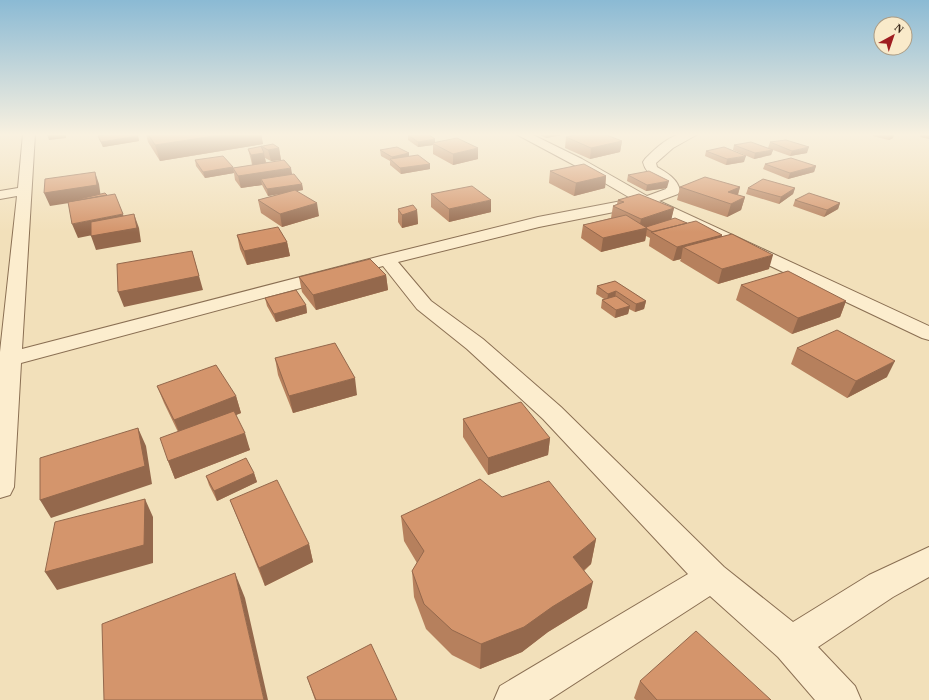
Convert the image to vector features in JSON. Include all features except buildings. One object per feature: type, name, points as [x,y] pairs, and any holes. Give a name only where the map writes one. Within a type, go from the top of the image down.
[{"type":"street","points":[[0,487],[5,360],[26,167]]},
{"type":"street","points":[[586,167],[646,201],[929,334]]},
{"type":"street","points":[[5,360],[387,260],[538,222],[646,201],[673,191],[672,185],[663,176],[651,169],[650,167]]},
{"type":"street","points":[[0,195],[24,191]]},
{"type":"street","points":[[387,260],[424,305],[475,344],[552,413],[712,577],[791,644],[841,700]]},
{"type":"street","points":[[791,644],[880,586],[929,561]]},
{"type":"street","points":[[514,700],[712,577]]}]
